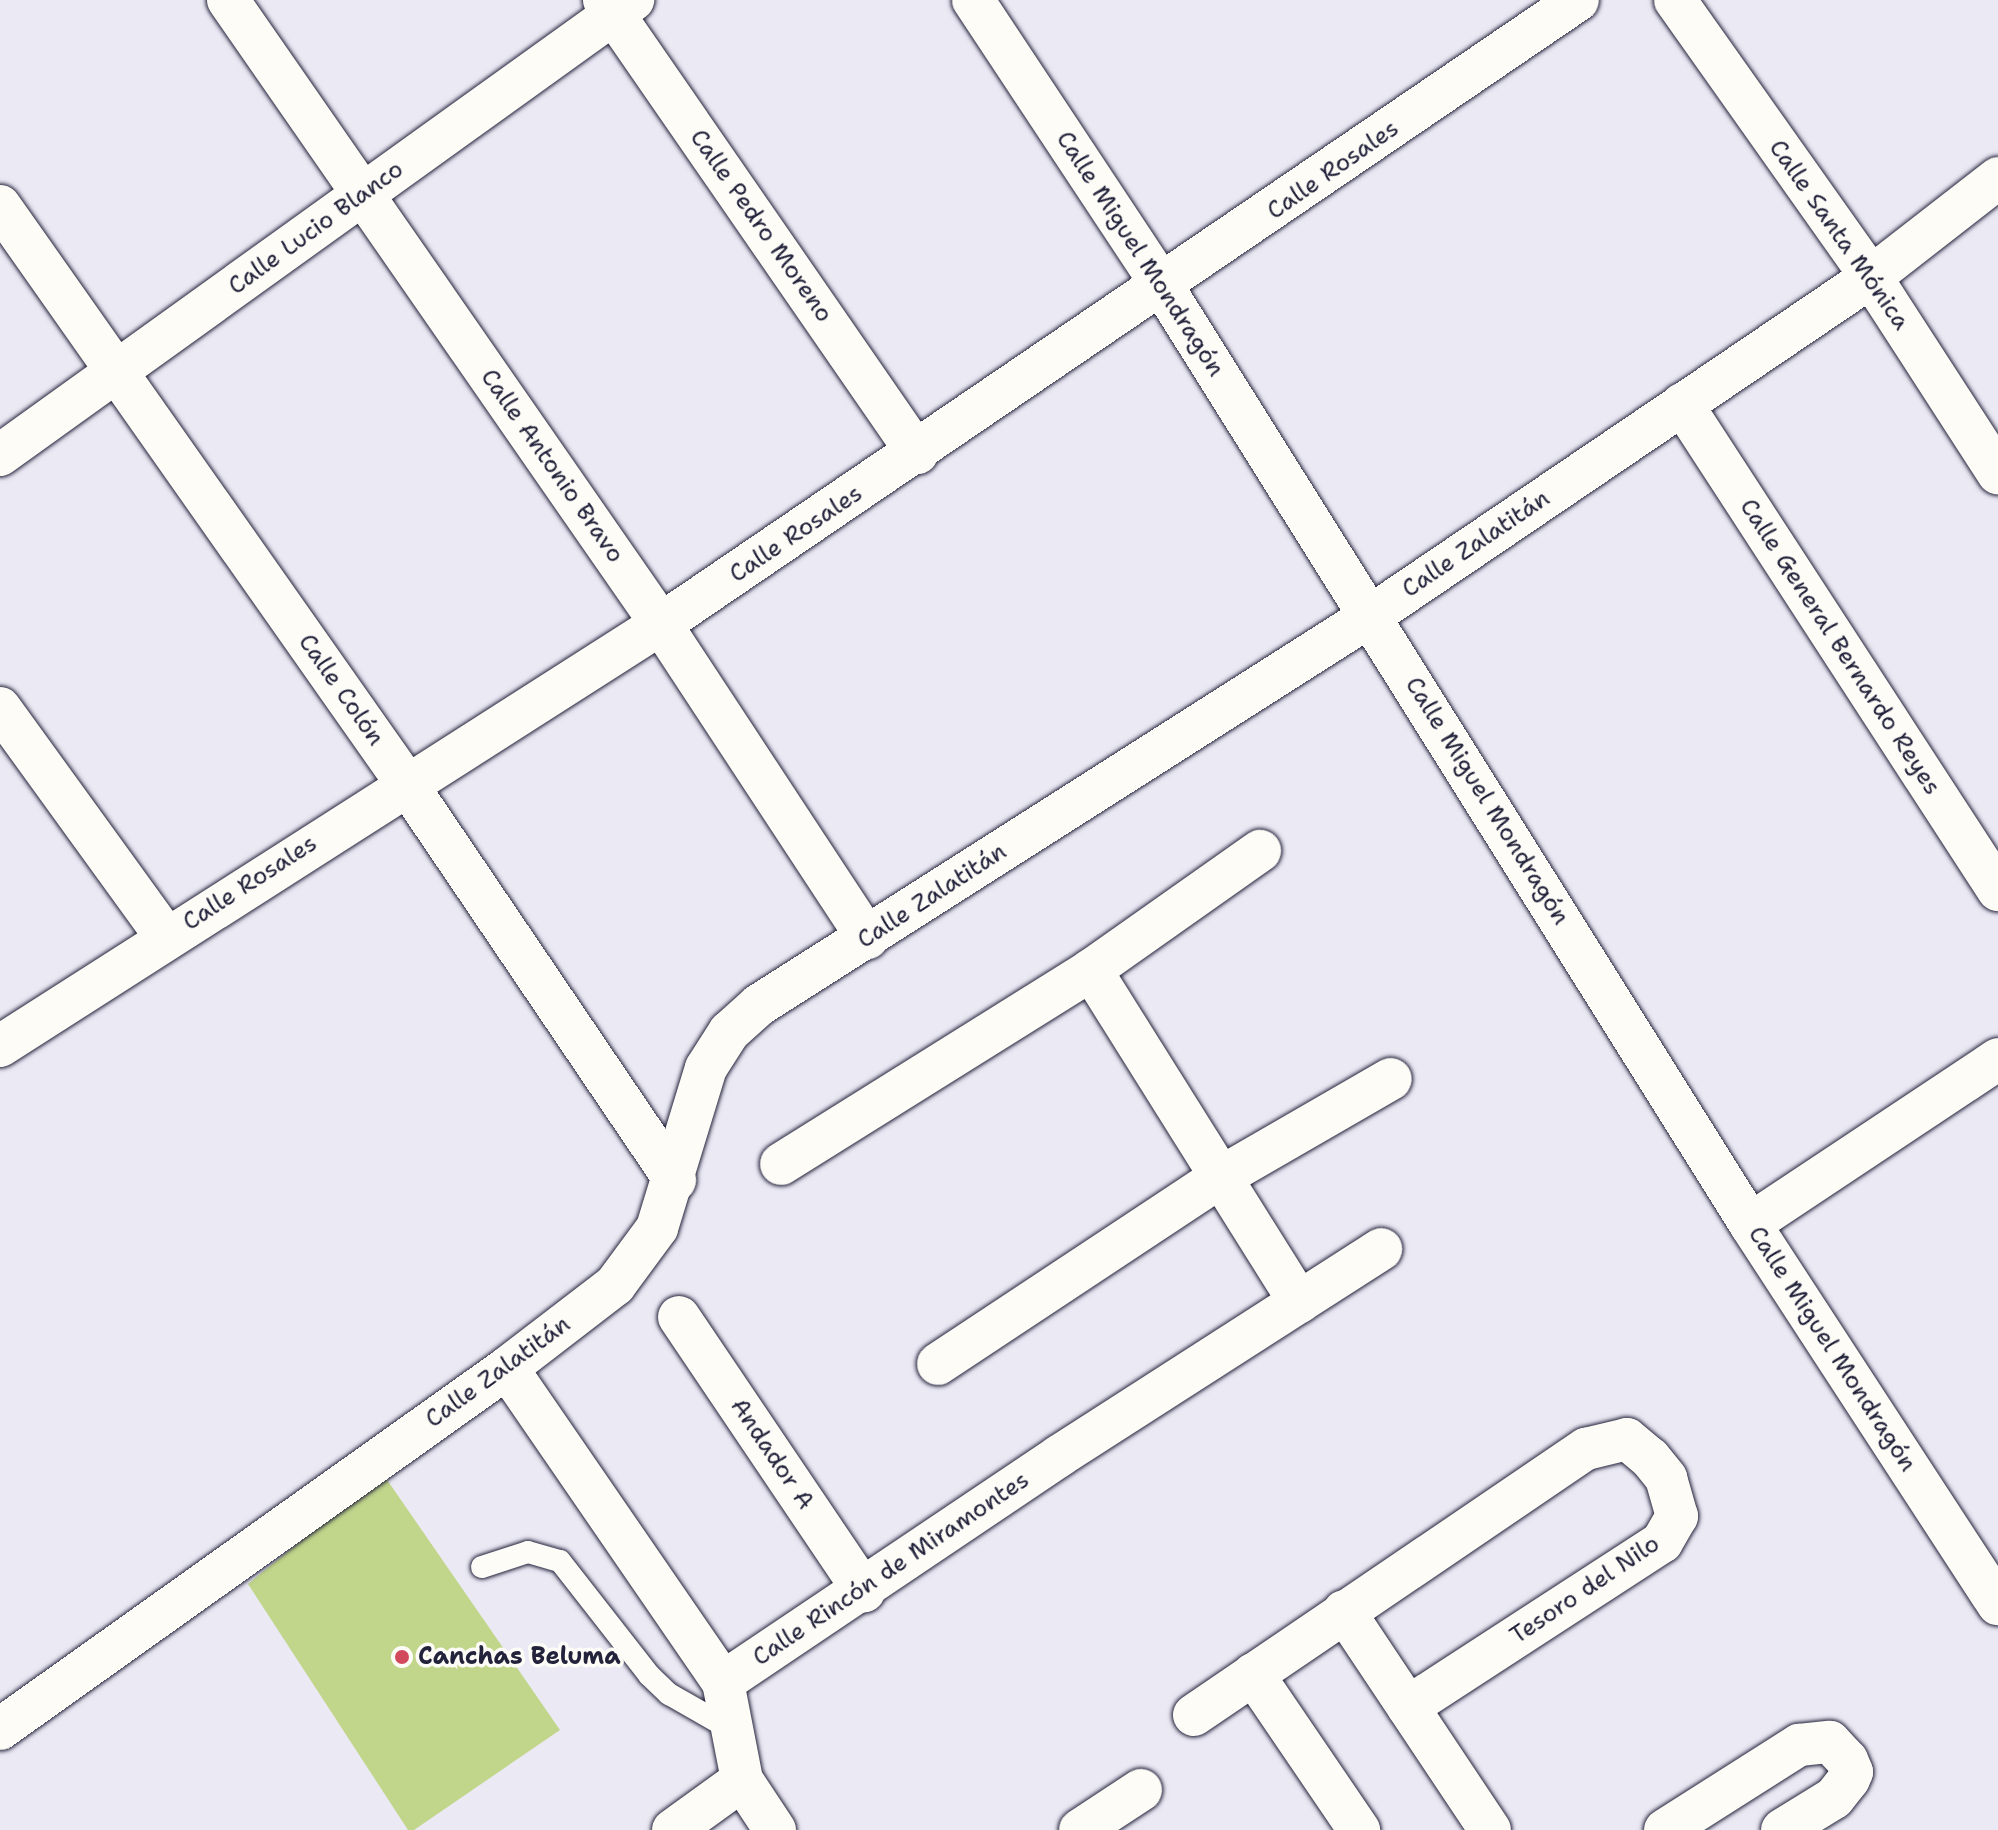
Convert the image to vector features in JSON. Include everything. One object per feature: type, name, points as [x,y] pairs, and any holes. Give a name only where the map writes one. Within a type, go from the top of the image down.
[{"type":"street","name":"Calle Antonio Bravo","points":[[228,0],[661,624],[867,938]]},
{"type":"street","name":"Calle Miguel Mondragón","points":[[973,0],[1163,287],[1372,615],[1750,1224],[1998,1604]]},
{"type":"street","name":"Calle Rosales","points":[[0,1046],[406,783],[661,624],[1163,287],[1578,0]]},
{"type":"street","name":"Calle Santa Mónica","points":[[1675,0],[1871,277],[1998,473]]},
{"type":"street","name":"Calle Lucio Blanco","points":[[0,455],[364,193],[617,5]]},
{"type":"street","name":"Calle Pedro Moreno","points":[[617,5],[917,453]]},
{"type":"street","name":"Calle Zalatitán","points":[[0,1729],[507,1368],[615,1285],[639,1258],[657,1228],[675,1180],[706,1068],[729,1032],[759,1005],[1372,615],[1871,277],[1998,178]]},
{"type":"street","name":"Calle Colón","points":[[0,206],[406,783],[675,1180]]},
{"type":"street","name":"Calle General Bernardo Reyes","points":[[1682,404],[1998,890]]},
{"type":"street","points":[[0,708],[166,937]]},
{"type":"street","points":[[781,1164],[1091,970],[1260,851]]},
{"type":"street","points":[[1091,970],[1299,1302]]},
{"type":"street","points":[[1750,1224],[1998,1059]]},
{"type":"street","points":[[938,1364],[1221,1177],[1391,1079]]},
{"type":"street","name":"Calle Rincón de Miramontes","points":[[723,1682],[864,1591],[1059,1456],[1381,1249]]},
{"type":"street","name":"Andador A","points":[[679,1317],[864,1591]]},
{"type":"street","points":[[507,1368],[723,1682],[742,1780],[775,1830]]},
{"type":"street","name":"Tesoro del Nilo","points":[[1194,1715],[1586,1449],[1627,1439],[1666,1478],[1677,1516],[1662,1542],[1408,1707]]},
{"type":"street","points":[[1344,1611],[1490,1830]]},
{"type":"street","points":[[1253,1674],[1359,1830]]},
{"type":"street","points":[[1665,1830],[1799,1745],[1830,1742],[1847,1760],[1852,1772],[1849,1779],[1834,1798],[1782,1830]]},
{"type":"street","points":[[673,1830],[742,1780]]},
{"type":"street","points":[[1080,1830],[1141,1790]]},
{"type":"lane","points":[[482,1567],[528,1552],[560,1561],[649,1675],[669,1694],[732,1730]]},
{"type":"green space","name":"Canchas Beluma","points":[[383,1474],[560,1730],[414,1830],[408,1830],[248,1584]]},
{"type":"place","name":"Canchas Beluma","points":[[402,1657]]}]
